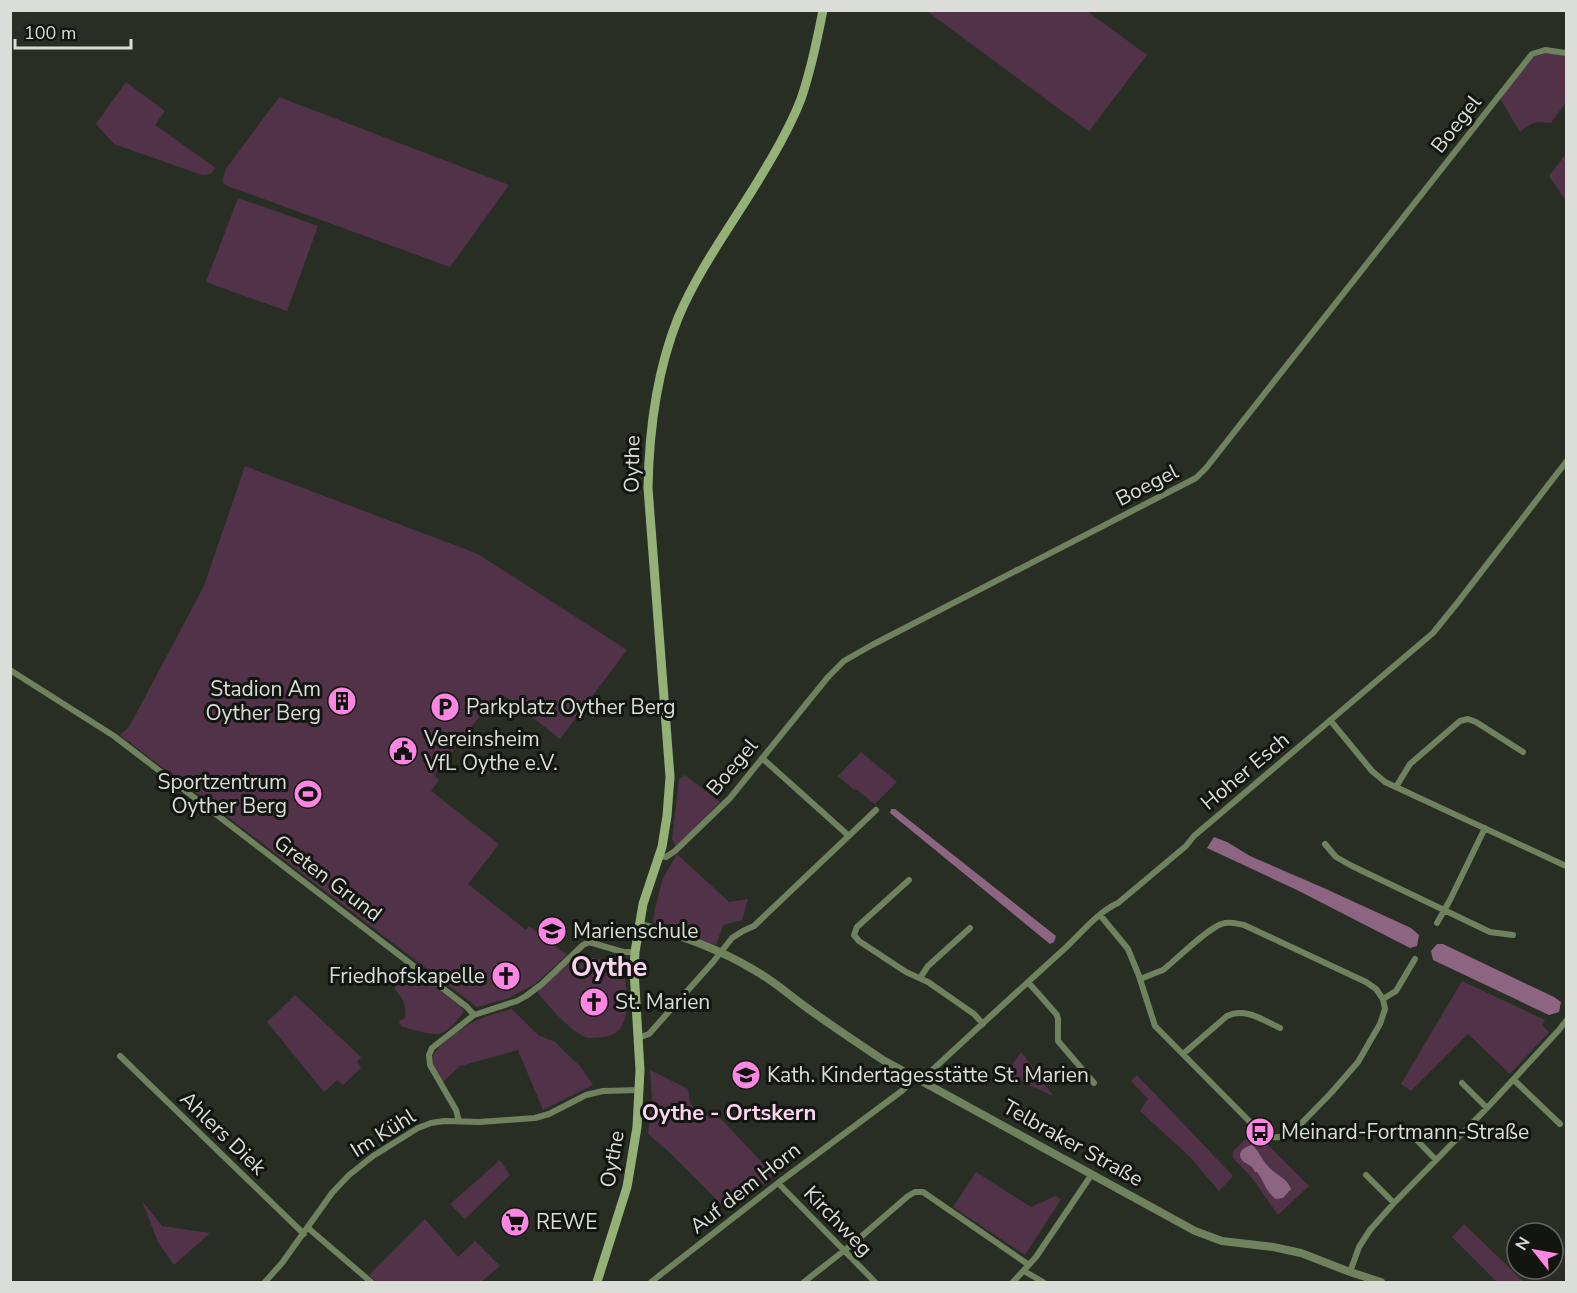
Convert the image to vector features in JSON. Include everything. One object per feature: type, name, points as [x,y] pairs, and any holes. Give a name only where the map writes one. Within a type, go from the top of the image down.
[{"type":"main road","name":"Oythe","points":[[597,1282],[627,1187],[637,1127],[639,1090],[635,952],[642,904],[659,856],[668,816],[670,777],[648,488],[649,446],[654,406],[666,354],[679,317],[697,281],[778,146],[800,101],[814,54],[823,10]]},
{"type":"street","name":"Boegel","points":[[659,856],[666,857],[675,851],[724,805],[835,669],[852,655],[1196,478],[1532,54],[1545,50],[1566,53]]},
{"type":"street","name":"Hoher Esch","points":[[918,1079],[928,1074],[1100,915],[1178,854],[1194,836],[1433,633],[1566,462]]},
{"type":"street","name":"Greten Grund","points":[[10,670],[114,736],[377,936],[467,1006],[474,1015]]},
{"type":"street","points":[[1396,787],[1410,764],[1460,721],[1468,719],[1476,722],[1523,752]]},
{"type":"street","points":[[1330,720],[1378,777],[1566,866]]},
{"type":"street","points":[[762,758],[849,836]]},
{"type":"street","points":[[638,1038],[649,1034],[732,938],[754,926],[876,810]]},
{"type":"street","points":[[1437,923],[1485,828]]},
{"type":"street","points":[[1325,844],[1336,857],[1444,910],[1490,932],[1513,934]]},
{"type":"street","points":[[909,880],[857,927],[854,935],[906,972],[920,978],[974,1014],[983,1024]]},
{"type":"street","points":[[1100,915],[1128,949],[1155,1026],[1260,1132],[1271,1138],[1290,1135],[1353,1068],[1380,1024],[1385,1009],[1383,999],[1376,989],[1366,982],[1233,923],[1224,922],[1217,926],[1163,970],[1140,979]]},
{"type":"street","name":"Telbraker Straße","points":[[639,925],[665,931],[720,953],[754,970],[850,1039],[918,1079],[1195,1231],[1222,1241],[1292,1250],[1313,1257],[1354,1277],[1381,1282]]},
{"type":"street","points":[[920,978],[928,966],[970,928]]},
{"type":"street","points":[[459,1121],[456,1110],[430,1065],[429,1055],[432,1048],[474,1015],[526,996],[589,942],[623,952],[635,952]]},
{"type":"street","points":[[1383,999],[1396,991],[1415,959]]},
{"type":"street","points":[[1028,982],[1057,1015],[1058,1041],[1094,1083]]},
{"type":"street","points":[[1183,1054],[1227,1016],[1234,1013],[1249,1014],[1280,1028]]},
{"type":"street","points":[[1354,1277],[1359,1247],[1370,1230],[1514,1080],[1566,1020]]},
{"type":"street","name":"Ahlers Diek","points":[[120,1056],[306,1231],[371,1282]]},
{"type":"street","name":"Auf dem Horn","points":[[651,1282],[912,1081],[918,1079]]},
{"type":"street","points":[[1514,1080],[1560,1124]]},
{"type":"street","points":[[1462,1083],[1487,1108]]},
{"type":"street","name":"Im Kühl","points":[[265,1282],[349,1175],[373,1156],[418,1128],[430,1123],[535,1118],[549,1114],[586,1095],[603,1091],[639,1090]]},
{"type":"street","points":[[1409,1132],[1436,1160]]},
{"type":"street","points":[[1012,1282],[1036,1257],[1092,1174]]},
{"type":"street","points":[[1366,1175],[1394,1203]]},
{"type":"street","name":"Kirchweg","points":[[778,1183],[874,1282]]},
{"type":"street","points":[[804,1282],[915,1192],[923,1192],[1029,1265]]},
{"type":"street","points":[[1023,1271],[1042,1282]]},
{"type":"shaded area","points":[[927,11],[1087,11],[1147,55],[1089,131]]},
{"type":"shaded area","points":[[1545,53],[1566,56],[1566,102],[1551,123],[1534,123],[1520,132],[1501,97],[1534,57]]},
{"type":"shaded area","points":[[126,82],[165,111],[155,125],[216,168],[210,174],[202,175],[114,144],[96,124]]},
{"type":"shaded area","points":[[279,97],[509,185],[450,267],[225,185],[222,181],[226,169]]},
{"type":"shaded area","points":[[1566,154],[1566,201],[1549,176]]},
{"type":"shaded area","points":[[238,198],[318,226],[287,311],[206,282]]},
{"type":"shaded area","points":[[245,466],[478,554],[627,650],[560,739],[508,698],[499,694],[491,701],[434,776],[439,780],[431,791],[499,844],[468,884],[526,930],[529,926],[567,955],[535,984],[509,998],[477,1007],[120,735],[129,727],[204,586]]},
{"type":"shaded area","points":[[861,752],[897,782],[875,804],[838,776]]},
{"type":"shaded area","points":[[685,775],[720,802],[676,847],[672,839],[679,779]]},
{"type":"shaded area","points":[[891,809],[895,809],[1056,936],[1054,942],[1050,944],[890,813]]},
{"type":"shaded area","points":[[1214,837],[1250,856],[1411,928],[1419,935],[1417,946],[1410,948],[1297,890],[1207,848]]},
{"type":"shaded area","points":[[677,854],[729,902],[748,899],[742,920],[723,925],[716,945],[653,922],[663,878]]},
{"type":"shaded area","points":[[1437,944],[1443,944],[1554,997],[1561,1002],[1559,1012],[1549,1015],[1433,960],[1431,951]]},
{"type":"shaded area","points":[[577,954],[624,965],[626,1015],[621,1028],[613,1034],[591,1038],[583,1036],[561,1019],[537,992]]},
{"type":"shaded area","points":[[413,970],[464,1011],[443,1033],[431,1034],[401,1026],[399,1021],[405,1018],[405,1005],[394,988]]},
{"type":"shaded area","points":[[1462,981],[1545,1020],[1542,1025],[1549,1032],[1510,1074],[1468,1034],[1411,1091],[1401,1084]]},
{"type":"shaded area","points":[[295,995],[361,1057],[357,1062],[361,1068],[343,1085],[337,1080],[324,1092],[267,1022]]},
{"type":"shaded area","points":[[512,1009],[538,1035],[555,1042],[580,1066],[593,1085],[543,1110],[518,1050],[460,1066],[443,1082],[434,1067],[432,1058],[440,1046],[473,1022]]},
{"type":"shaded area","points":[[1021,1052],[1036,1071],[1053,1096],[1006,1074]]},
{"type":"shaded area","points":[[650,1070],[688,1089],[690,1103],[699,1113],[721,1119],[774,1175],[729,1212],[648,1134],[652,1098]]},
{"type":"shaded area","points":[[1137,1075],[1233,1176],[1219,1191],[1190,1157],[1140,1111],[1148,1099],[1131,1081]]},
{"type":"shaded area","points":[[1254,1131],[1309,1186],[1278,1215],[1252,1178],[1233,1158],[1233,1151]]},
{"type":"shaded area","points":[[1252,1145],[1270,1168],[1289,1185],[1291,1189],[1283,1198],[1276,1199],[1267,1190],[1257,1172],[1241,1159],[1241,1151]]},
{"type":"shaded area","points":[[500,1160],[510,1175],[465,1219],[450,1204]]},
{"type":"shaded area","points":[[976,1172],[1031,1207],[1055,1196],[1061,1199],[1025,1255],[953,1207]]},
{"type":"shaded area","points":[[142,1201],[162,1226],[210,1233],[174,1265],[158,1242]]},
{"type":"shaded area","points":[[425,1219],[458,1257],[475,1241],[500,1266],[481,1282],[377,1282],[369,1275]]},
{"type":"shaded area","points":[[1464,1224],[1505,1264],[1505,1281],[1524,1282],[1497,1282],[1452,1237]]},
{"type":"place","name":"Stadion Am Oyther Berg","points":[[342,701]]},
{"type":"place","name":"Parkplatz Oyther Berg","points":[[445,707]]},
{"type":"place","name":"Vereinsheim VfL Oythe e.V.","points":[[403,751]]},
{"type":"place","name":"Sportzentrum Oyther Berg","points":[[308,794]]},
{"type":"place","name":"Marienschule","points":[[552,931]]},
{"type":"place","name":"Friedhofskapelle","points":[[506,976]]},
{"type":"place","name":"St. Marien","points":[[594,1002]]},
{"type":"place","name":"Kath. Kindertagesstätte St. Marien","points":[[746,1075]]},
{"type":"place","name":"Meinard-Fortmann-Straße","points":[[1260,1132]]},
{"type":"place","name":"REWE","points":[[515,1222]]},
{"type":"district","name":"Oythe","points":[[609,967]]},
{"type":"district","name":"Oythe - Ortskern","points":[[729,1112]]}]
